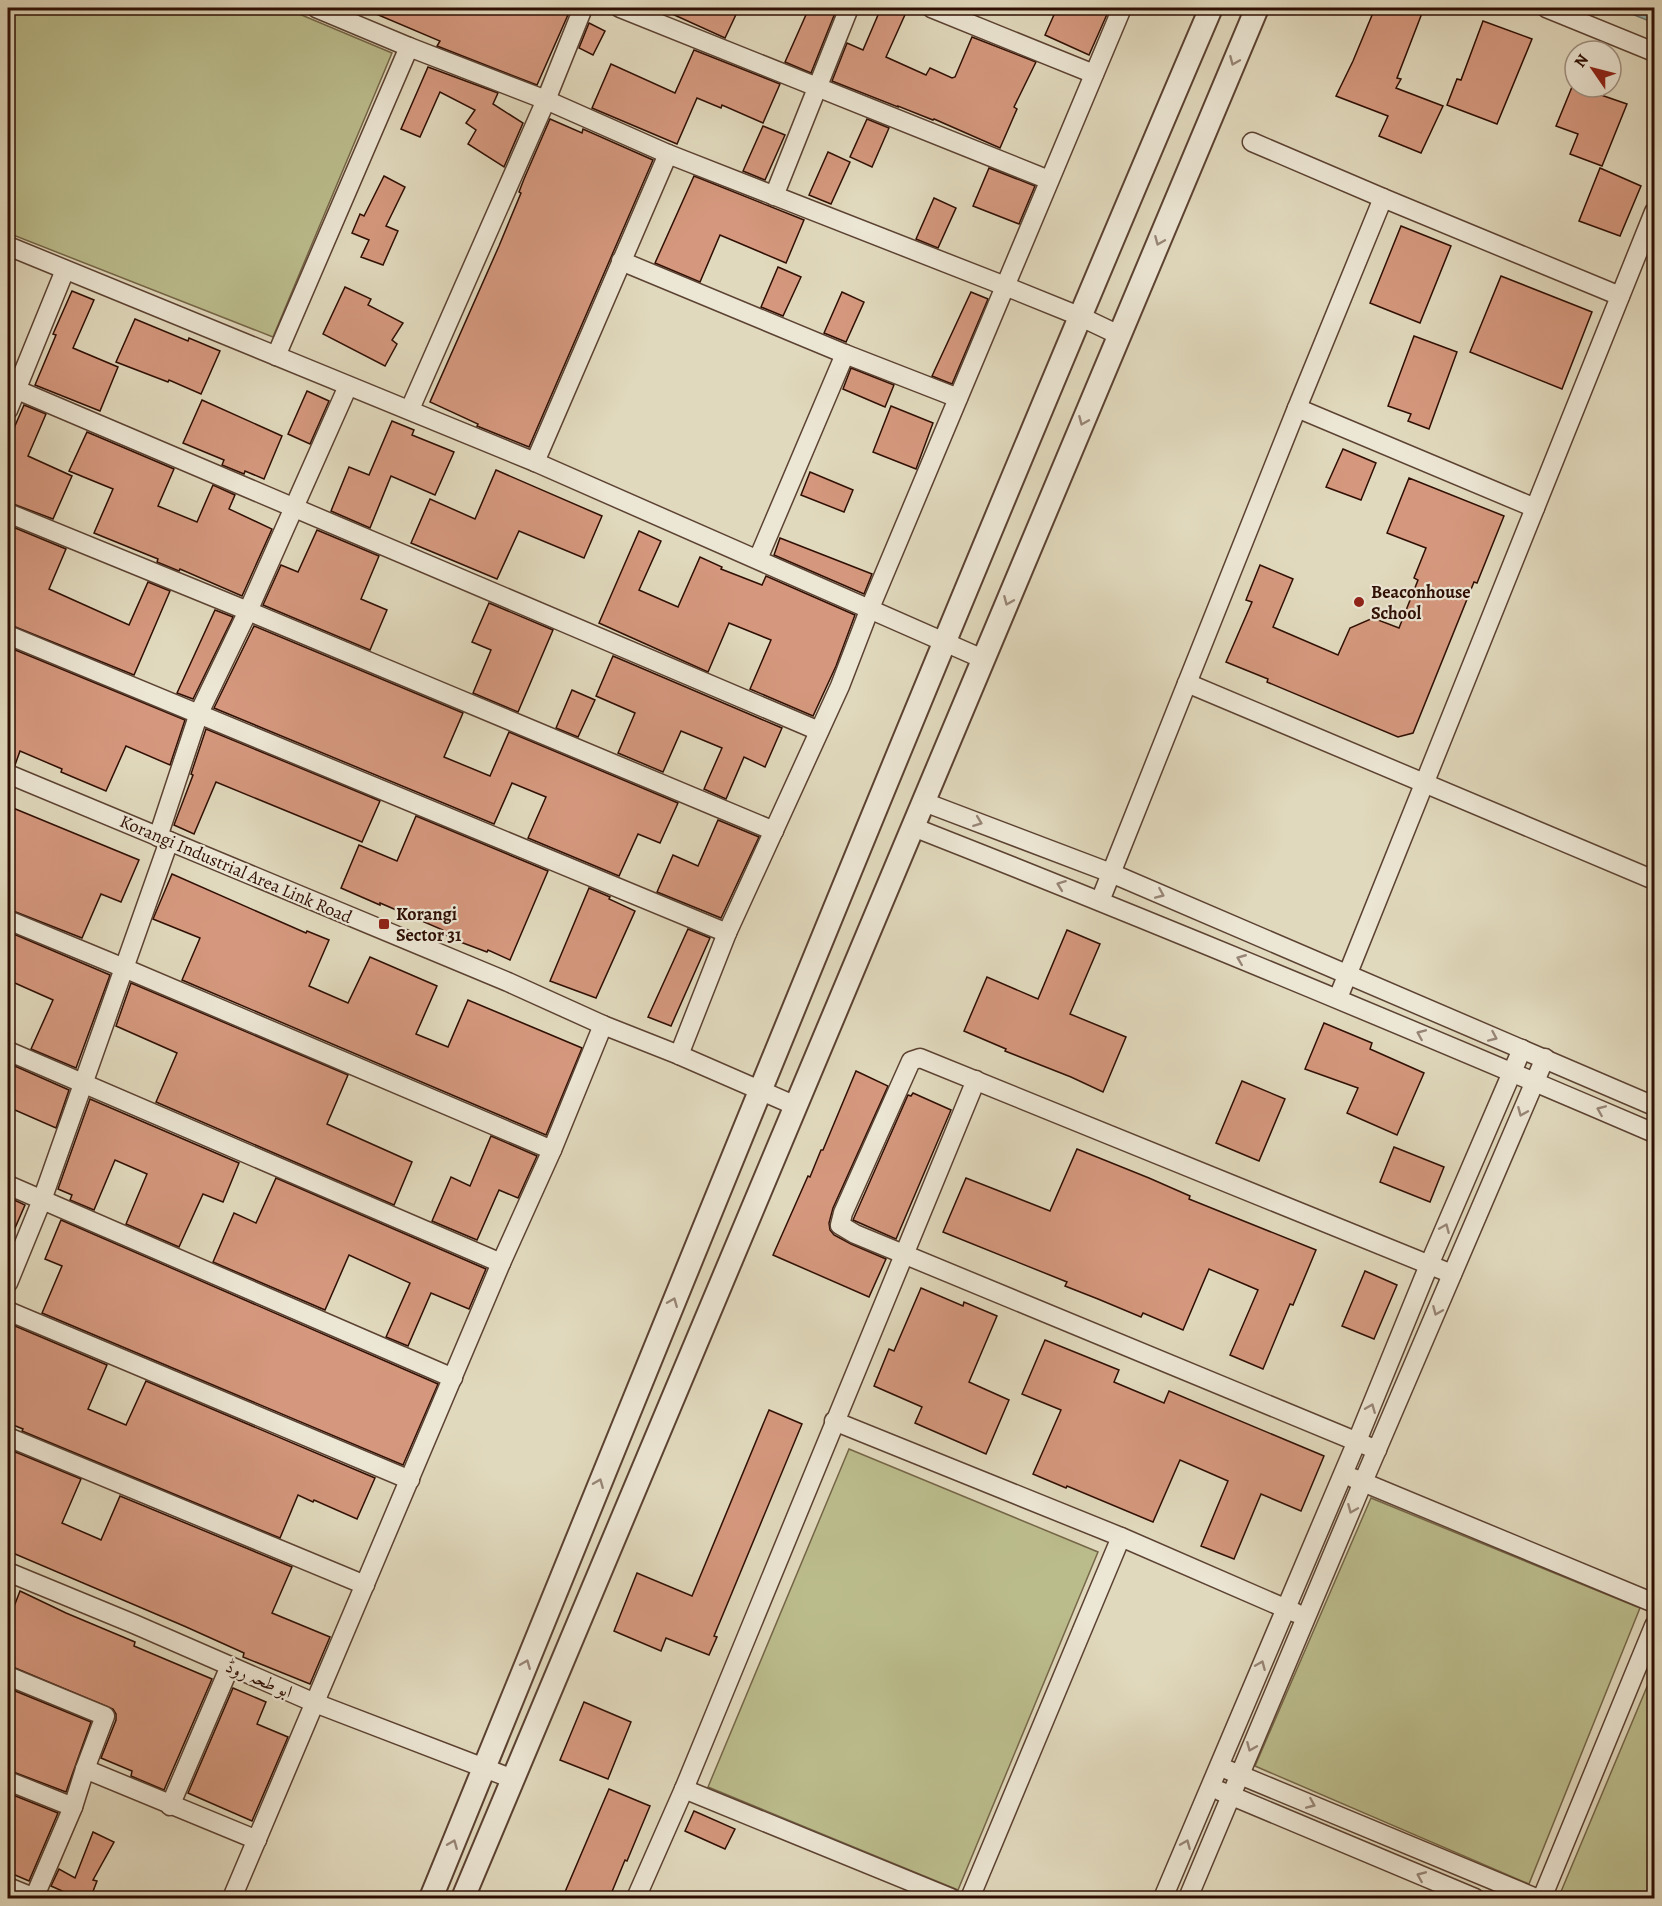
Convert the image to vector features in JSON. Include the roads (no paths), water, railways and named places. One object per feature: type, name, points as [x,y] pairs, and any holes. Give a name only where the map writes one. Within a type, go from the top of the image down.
[{"type":"street","points":[[316,8],[546,100],[668,154],[1079,316],[1119,335]]},
{"type":"street","points":[[410,409],[546,100],[583,8]]},
{"type":"street","points":[[620,8],[1049,180]]},
{"type":"street","points":[[774,196],[849,8]]},
{"type":"street","points":[[931,8],[1094,74]]},
{"type":"street","points":[[679,1055],[727,933],[840,686],[870,608],[1122,8]]},
{"type":"street","points":[[431,1899],[758,1090],[1079,316],[1211,8]]},
{"type":"street","points":[[463,1899],[1257,8]]},
{"type":"street","points":[[1546,8],[1654,52]]},
{"type":"street","points":[[276,356],[409,47]]},
{"type":"street","points":[[1252,142],[1620,296]]},
{"type":"street","points":[[535,462],[668,154]]},
{"type":"street","points":[[1100,901],[1383,198]]},
{"type":"street","points":[[1338,998],[1654,212]]},
{"type":"street","points":[[8,246],[348,386],[410,409],[983,659]]},
{"type":"street","points":[[621,261],[958,398]]},
{"type":"street","points":[[8,410],[12,388],[64,270]]},
{"type":"street","points":[[758,560],[845,354]]},
{"type":"street","points":[[8,1283],[42,1200],[124,968],[199,713],[248,611],[348,386]]},
{"type":"street","points":[[12,388],[819,731]]},
{"type":"street","points":[[1297,408],[1535,508]]},
{"type":"street","points":[[8,513],[774,831]]},
{"type":"street","points":[[8,635],[727,933]]},
{"type":"street","points":[[1187,682],[1654,880]]},
{"type":"street","name":"Korangi Industrial Area Link Road","points":[[8,774],[508,982],[603,1025],[796,1106]]},
{"type":"street","points":[[924,802],[1111,873],[1654,1106]]},
{"type":"street","points":[[913,827],[1338,998],[1654,1133]]},
{"type":"street","points":[[8,920],[552,1150]]},
{"type":"street","points":[[232,1899],[501,1263],[552,1150],[603,1025]]},
{"type":"street","points":[[1163,1899],[1522,1049]]},
{"type":"street","points":[[8,1050],[501,1263]]},
{"type":"street","points":[[1377,1450],[845,1229],[840,1225],[843,1213],[912,1060],[920,1058],[1452,1274]]},
{"type":"street","points":[[1188,1899],[1363,1482],[1545,1058]]},
{"type":"street","points":[[636,1899],[684,1789],[976,1080]]},
{"type":"street","points":[[8,1185],[453,1378]]},
{"type":"street","points":[[8,1311],[410,1480]]},
{"type":"street","points":[[834,1421],[1121,1537],[1306,1617]]},
{"type":"street","points":[[8,1437],[365,1585]]},
{"type":"street","points":[[1343,1473],[1654,1603]]},
{"type":"street","points":[[970,1899],[1121,1537]]},
{"type":"street","name":"ابو طحہ روڈ","points":[[8,1572],[315,1703],[513,1779]]},
{"type":"street","points":[[1542,1899],[1654,1626]]},
{"type":"street","points":[[170,1806],[230,1666]]},
{"type":"street","points":[[8,1676],[105,1716],[73,1808],[34,1898],[8,1887]]},
{"type":"street","points":[[1218,1766],[1536,1899]]},
{"type":"street","points":[[85,1769],[257,1840]]},
{"type":"street","points":[[8,1781],[73,1808]]},
{"type":"street","points":[[1210,1787],[1475,1899]]},
{"type":"street","points":[[684,1789],[951,1899]]},
{"type":"water","points":[[1617,8],[1654,8],[1654,23]]},
{"type":"place","name":"Beaconhouse School","points":[[1359,602]]},
{"type":"place","name":"Korangi Sector 31","points":[[384,924]]}]
